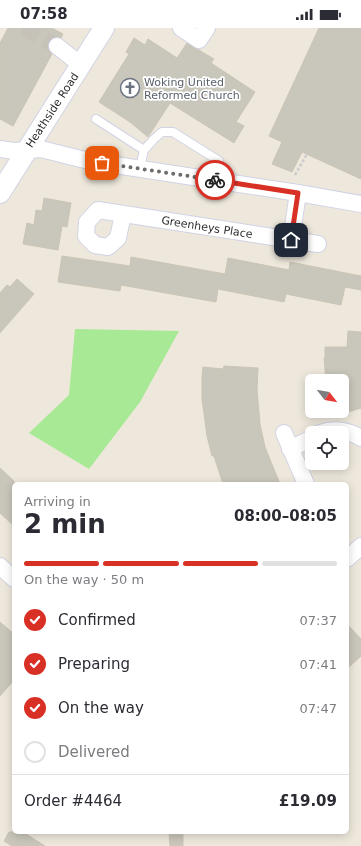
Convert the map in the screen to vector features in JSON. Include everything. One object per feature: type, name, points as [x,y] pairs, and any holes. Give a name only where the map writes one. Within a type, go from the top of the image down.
[{"type":"street","name":"Heathside Road","points":[[0,193],[104,28]]},
{"type":"street","points":[[181,28],[199,40],[206,28]]},
{"type":"street","points":[[57,46],[81,65]]},
{"type":"street","points":[[0,149],[14,151],[41,149],[89,161],[296,186],[361,204]]},
{"type":"street","points":[[291,240],[296,186]]},
{"type":"street","name":"Greenheys Place","points":[[123,214],[318,244]]},
{"type":"street","points":[[284,433],[305,482]]},
{"type":"street","points":[[349,433],[361,438]]},
{"type":"street","points":[[290,449],[305,442]]},
{"type":"street","points":[[349,557],[361,546]]},
{"type":"street","points":[[0,566],[12,577]]},
{"type":"lane","points":[[96,119],[144,150]]},
{"type":"lane","points":[[140,168],[144,150],[162,132],[173,132],[219,161]]},
{"type":"path","points":[[296,186],[307,154]]},
{"type":"green space","points":[[75,329],[179,331],[140,402],[89,469],[29,433],[69,395]]},
{"type":"building","points":[[8,28],[52,28],[63,34],[61,38],[54,37],[49,40],[48,49],[52,54],[13,126],[0,119],[0,43]]},
{"type":"building","points":[[319,28],[361,28],[361,179],[302,152],[292,172],[272,164],[282,142],[269,136]]},
{"type":"building","points":[[134,38],[145,45],[148,39],[177,58],[187,43],[214,59],[211,63],[255,92],[236,122],[244,126],[234,143],[170,103],[148,137],[130,122],[99,102],[129,54],[126,52]]},
{"type":"building","points":[[44,198],[71,203],[67,227],[62,226],[58,250],[23,244],[27,223],[34,225],[36,210],[42,211]]},
{"type":"building","points":[[62,256],[130,266],[131,257],[225,274],[228,258],[289,270],[290,262],[361,276],[361,290],[345,287],[341,305],[286,294],[284,302],[218,289],[216,302],[121,285],[120,291],[58,282]]},
{"type":"building","points":[[17,279],[34,294],[0,333],[0,293],[7,285],[10,287]]},
{"type":"building","points":[[348,331],[361,332],[361,408],[349,412],[349,374],[325,374],[324,358],[325,347],[347,347]]},
{"type":"building","points":[[224,366],[258,368],[257,389],[260,424],[265,447],[279,482],[222,482],[214,456],[212,456],[207,436],[202,399],[202,378],[203,367],[223,369]]},
{"type":"building","points":[[0,468],[14,481],[12,482],[12,524],[0,513]]},
{"type":"building","points":[[0,622],[12,632],[12,682],[0,696]]},
{"type":"building","points":[[349,626],[361,639],[361,656],[349,667]]},
{"type":"building","points":[[9,832],[12,832],[12,834],[26,834],[45,846],[12,846],[4,841]]},
{"type":"building","points":[[169,834],[183,834],[183,846],[170,846]]},
{"type":"tunnel","points":[[24,28],[57,46]]},
{"type":"way so far","points":[[102,163],[215,180]]},
{"type":"place","name":"Woking United Reformed Church","points":[[130,88]]},
{"type":"route","points":[[215,180],[298,193],[291,240]]}]
